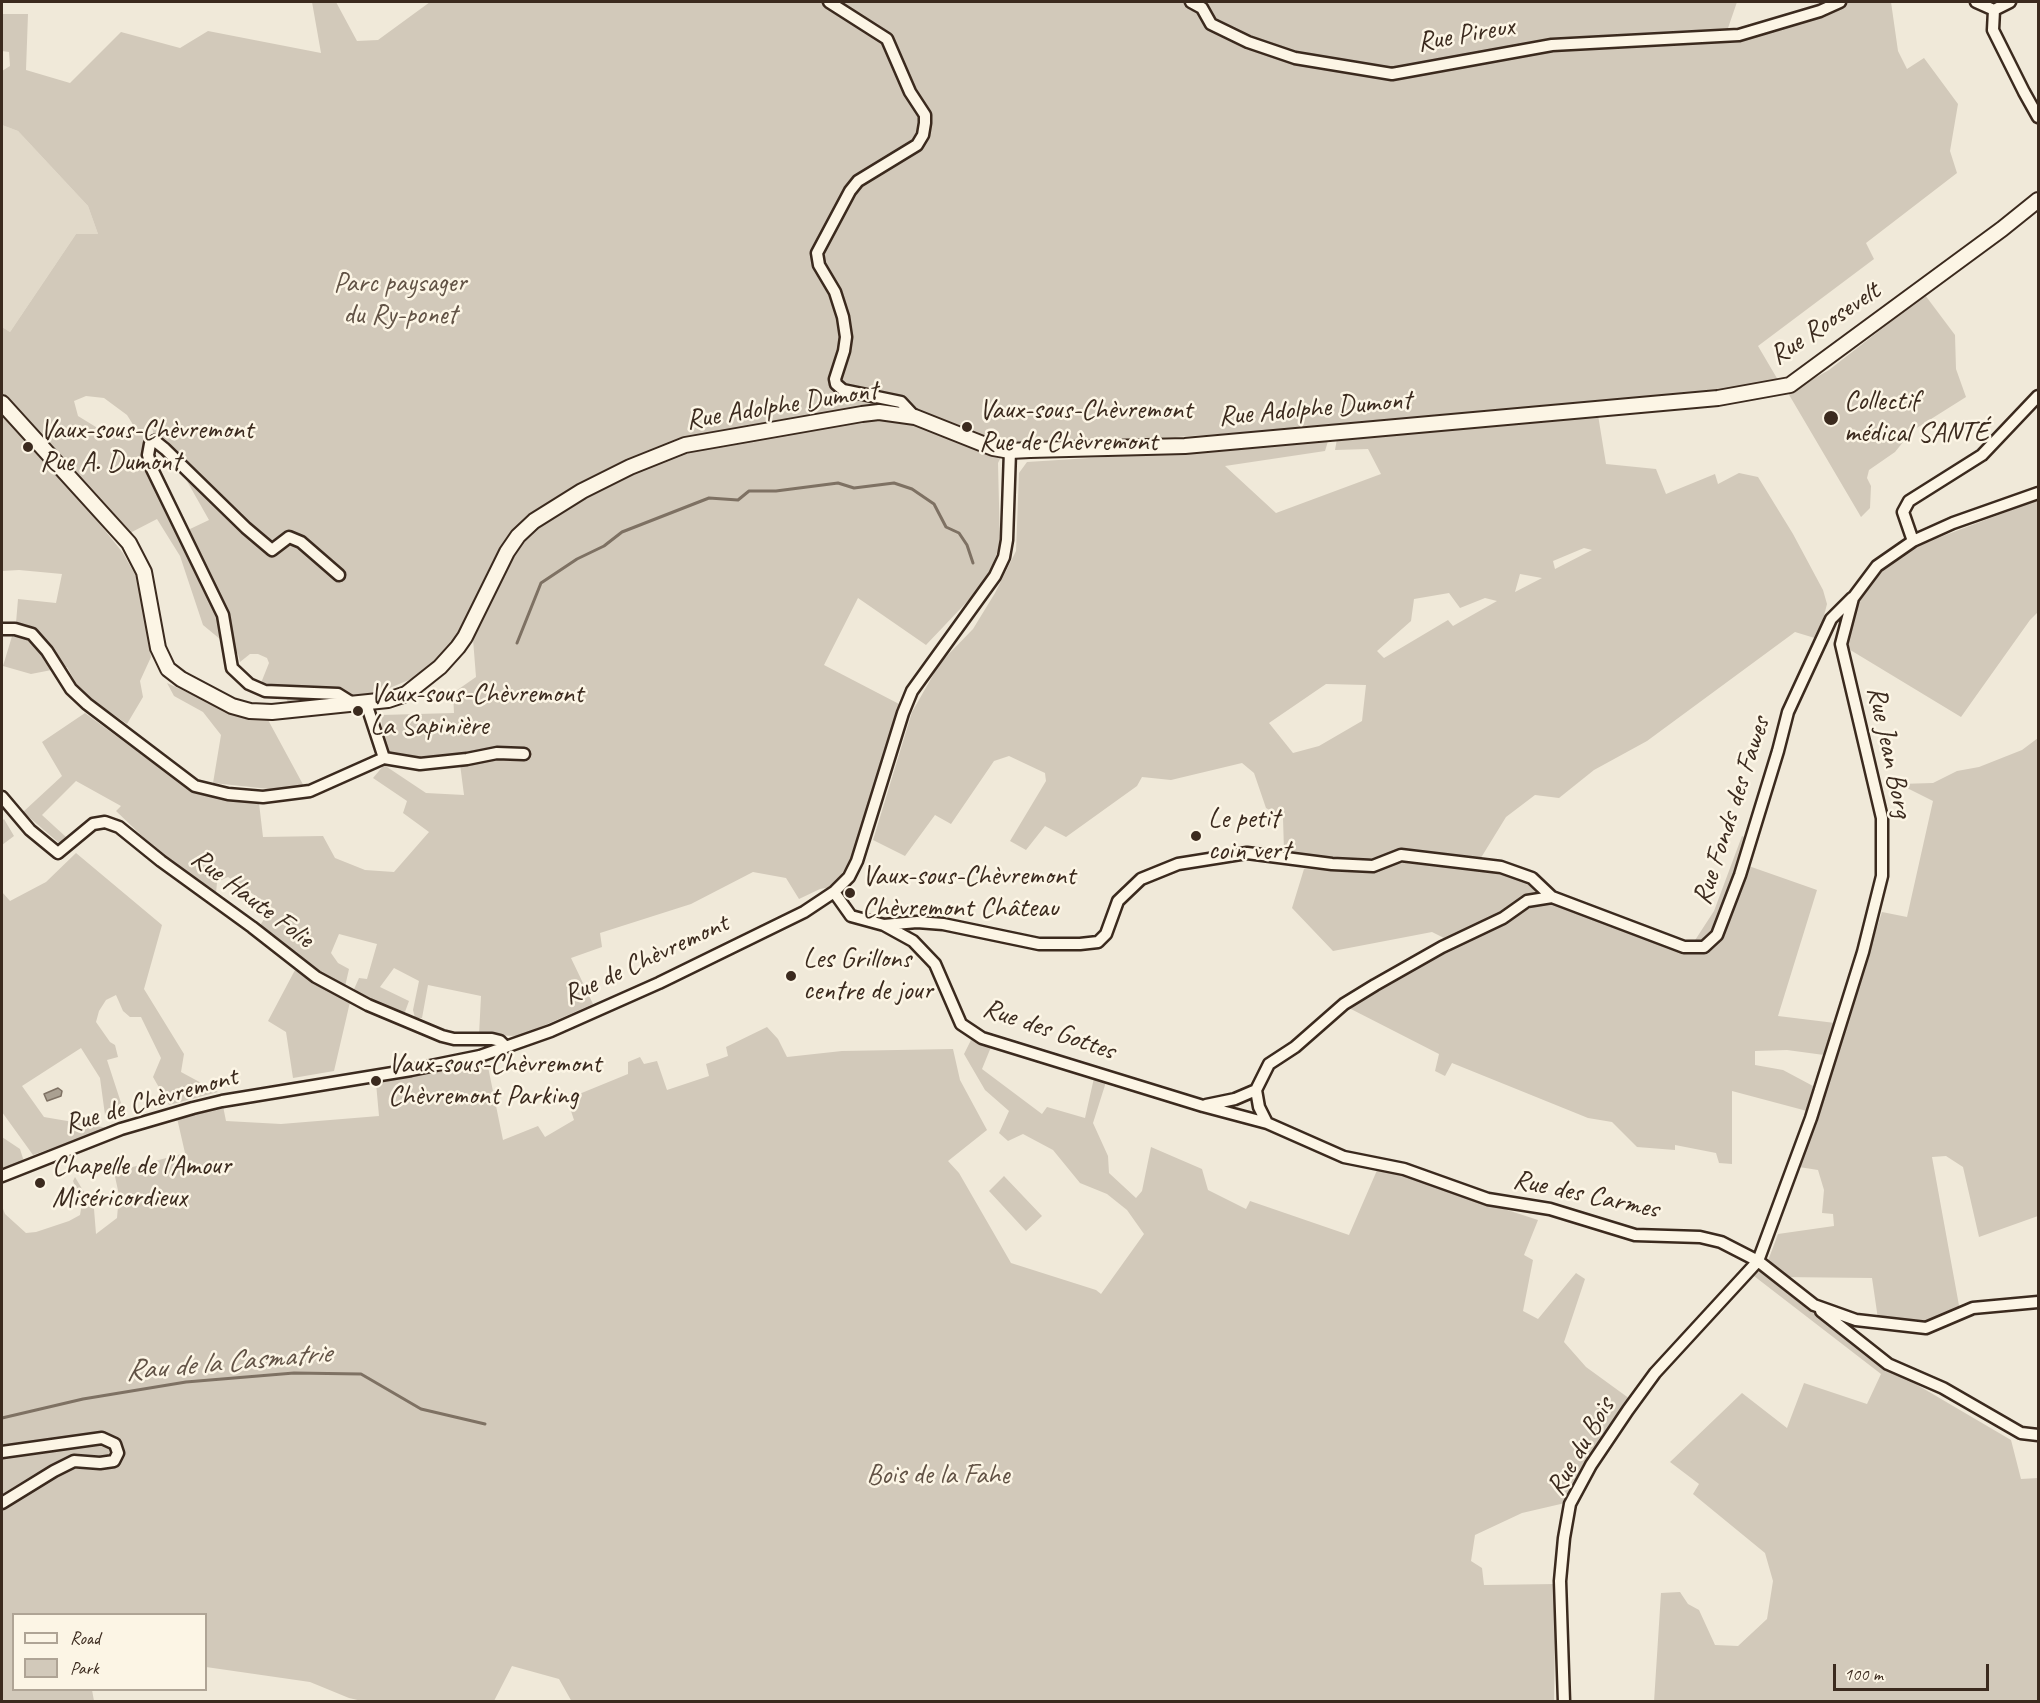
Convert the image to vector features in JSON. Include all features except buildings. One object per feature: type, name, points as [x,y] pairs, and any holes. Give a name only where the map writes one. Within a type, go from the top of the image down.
[{"type":"main road","name":"Rue Roosevelt","points":[[1608,408],[1718,398],[1790,385],[2038,200]]},
{"type":"main road","name":"Rue Adolphe Dumont","points":[[2,403],[129,543],[137,555],[144,572],[158,648],[168,669],[181,679],[232,706],[250,711],[272,712],[388,700],[406,694],[440,667],[465,637],[507,552],[518,536],[534,521],[582,491],[630,467],[685,445],[862,414],[892,413],[915,417],[973,441],[1010,451],[1185,446],[1608,408]]},
{"type":"street","points":[[829,2],[887,39],[910,92],[925,115],[923,135],[917,145],[858,181],[850,191],[818,253],[819,265],[835,292],[843,317],[846,337],[835,379],[837,384],[843,390],[901,402],[915,417]]},
{"type":"street","name":"Rue Pireux","points":[[1191,2],[1202,8],[1211,24],[1248,42],[1295,58],[1392,74],[1552,45],[1739,35],[1820,11],[1840,2]]},
{"type":"street","points":[[1976,2],[1994,10]]},
{"type":"street","points":[[1994,10],[2010,2]]},
{"type":"street","points":[[1994,10],[1993,30],[2038,117]]},
{"type":"street","points":[[1913,541],[1903,512],[1909,501],[1982,455],[2038,396]]},
{"type":"street","points":[[339,575],[301,542],[289,537],[272,550],[246,528],[165,449],[155,441],[150,444],[148,455],[152,469],[223,615],[232,668],[249,684],[265,691],[338,694],[360,703],[384,758]]},
{"type":"street","name":"Rue de Chèvremont","points":[[2,1176],[121,1129],[193,1108],[480,1056],[551,1031],[659,983],[804,912],[834,892],[849,877],[856,861],[912,691],[995,576],[1004,557],[1007,540],[1010,451]]},
{"type":"street","name":"Rue Jean Borg","points":[[1758,1261],[1810,1118],[1863,952],[1882,876],[1882,818],[1841,644],[1853,598],[1877,566],[1913,541],[1953,523],[2038,493]]},
{"type":"street","name":"Rue Fonds des Fawes","points":[[1552,897],[1684,947],[1704,947],[1717,935],[1740,875],[1788,712],[1831,619],[1853,598]]},
{"type":"street","points":[[2,628],[32,634],[47,651],[71,689],[87,704],[195,786],[228,794],[263,797],[310,792],[384,758],[420,764],[496,753],[524,754]]},
{"type":"street","points":[[1821,638],[1841,644]]},
{"type":"street","name":"Rue Haute Folie","points":[[2,796],[30,830],[58,853],[93,824],[105,822],[119,827],[316,977],[369,1005],[442,1036],[454,1039],[492,1039],[500,1041],[506,1047]]},
{"type":"street","points":[[884,925],[917,922],[943,924],[1039,944],[1098,942],[1106,934],[1118,901],[1141,879],[1178,864],[1247,853],[1332,864],[1373,866],[1401,855],[1501,867],[1532,878],[1552,897]]},
{"type":"street","name":"Rue des Gottes","points":[[834,892],[851,915],[884,925],[913,941],[934,964],[961,1024],[982,1038],[1203,1106],[1268,1123],[1344,1157],[1404,1169]]},
{"type":"street","points":[[1268,1123],[1259,1107],[1256,1090],[1269,1064],[1295,1047],[1344,1004],[1442,947],[1503,918],[1527,901],[1552,897]]},
{"type":"street","name":"Rue des Gottes","points":[[1203,1106],[1236,1099],[1256,1090]]},
{"type":"street","name":"Rue des Carmes","points":[[1404,1169],[1488,1199],[1550,1209],[1635,1235],[1700,1237],[1721,1242],[1758,1261],[1888,1364],[1943,1388],[2021,1434],[2038,1435]]},
{"type":"street","name":"Rue du Bois","points":[[1564,1701],[1560,1581],[1570,1504],[1592,1465],[1655,1374],[1758,1261]]},
{"type":"street","points":[[1814,1305],[1856,1320],[1926,1328],[1973,1308],[2038,1302]]},
{"type":"street","points":[[2,1452],[102,1438],[115,1444],[118,1453],[114,1461],[100,1463],[74,1461],[2,1503]]},
{"type":"shaded area","points":[[2,125],[18,131],[88,206],[98,234],[76,234],[10,332],[2,327]]},
{"type":"shaded area","points":[[58,1088],[62,1091],[61,1096],[47,1101],[44,1094]]},
{"type":"green space","name":"Parc paysager du Ry-ponet","points":[[312,2],[336,2],[357,41],[378,40],[430,2],[1737,2],[1727,31],[1739,35],[1840,2],[1891,2],[1898,51],[1907,69],[1924,58],[1958,104],[1950,151],[1957,173],[1866,243],[1874,259],[1758,346],[1778,380],[1790,385],[1430,420],[1006,447],[998,463],[1000,545],[982,586],[926,645],[858,598],[824,665],[901,705],[850,862],[832,887],[820,889],[799,899],[786,878],[753,872],[691,904],[600,933],[602,947],[571,958],[593,1004],[520,1036],[479,1035],[481,996],[428,985],[422,1018],[415,1018],[413,1010],[419,981],[394,968],[380,987],[409,1001],[402,1020],[351,996],[359,978],[367,979],[377,944],[339,934],[331,953],[338,963],[349,969],[344,991],[257,930],[272,907],[228,877],[217,882],[216,894],[166,859],[116,811],[121,806],[76,781],[42,815],[66,837],[59,843],[23,812],[62,776],[42,742],[85,713],[190,790],[259,803],[263,837],[323,836],[335,858],[365,870],[394,872],[429,832],[403,813],[407,801],[373,778],[384,765],[426,793],[464,795],[460,764],[417,765],[384,753],[381,715],[454,713],[453,693],[476,677],[473,639],[456,642],[423,674],[373,695],[290,706],[280,686],[261,683],[269,663],[267,658],[258,654],[250,654],[240,662],[238,654],[203,625],[180,556],[157,519],[128,534],[2,398],[2,327],[10,332],[76,234],[98,234],[88,206],[18,131],[2,125],[2,71],[10,66],[9,52],[2,51],[2,14],[28,14],[26,70],[70,83],[121,32],[180,48],[208,31],[321,53]],"holes":[[[86,396],[104,398],[127,415],[137,431],[104,432],[78,416],[74,401]],[[148,428],[152,428],[155,437],[179,467],[209,520],[190,529],[188,553],[167,503],[146,470],[145,450]]]},
{"type":"green space","points":[[1925,295],[1955,335],[1956,369],[1966,397],[1912,431],[1895,452],[1869,470],[1867,478],[1871,486],[1870,508],[1861,517],[1788,393],[1829,370]]},
{"type":"green space","points":[[2,414],[83,503],[123,553],[138,580],[151,657],[140,681],[143,697],[127,724],[81,692],[67,667],[31,674],[3,666],[16,623],[18,599],[56,603],[62,574],[19,570],[2,571]]},
{"type":"green space","points":[[1598,415],[1606,464],[1656,469],[1666,494],[1715,474],[1718,484],[1739,473],[1758,477],[1793,534],[1823,590],[1827,604],[1818,639],[1795,632],[1647,741],[1594,770],[1559,798],[1535,795],[1506,817],[1479,861],[1533,882],[1541,893],[1526,897],[1507,911],[1448,940],[1432,932],[1333,951],[1292,908],[1304,869],[1353,872],[1388,865],[1386,856],[1350,862],[1308,858],[1284,851],[1283,818],[1266,808],[1254,773],[1242,763],[1171,780],[1142,777],[1137,786],[1066,837],[1045,826],[1026,850],[1010,841],[1046,781],[1045,773],[1009,756],[994,761],[951,824],[935,815],[905,856],[873,840],[912,712],[940,663],[973,629],[995,593],[1016,551],[1019,473],[1027,462],[1169,453],[1329,438],[1325,451],[1225,466],[1276,513],[1381,474],[1368,449],[1335,450],[1337,439]],"holes":[[[1584,548],[1592,550],[1555,569],[1553,561]],[[1520,574],[1542,578],[1515,592]],[[1449,593],[1460,608],[1485,598],[1497,601],[1453,626],[1448,620],[1384,658],[1377,651],[1411,621],[1414,599]],[[1326,684],[1366,685],[1362,721],[1319,746],[1293,753],[1269,723]]]},
{"type":"green space","points":[[2038,500],[2038,612],[1961,717],[1847,648],[1853,610],[1875,575],[1903,553]]},
{"type":"green space","points":[[167,683],[246,719],[267,718],[306,790],[288,791],[213,783],[221,735],[203,712],[174,696]]},
{"type":"green space","points":[[2038,738],[2038,1216],[1979,1237],[1963,1167],[1946,1156],[1932,1157],[1960,1311],[1927,1323],[1878,1319],[1872,1278],[1780,1277],[1766,1266],[1778,1234],[1834,1226],[1833,1214],[1822,1213],[1824,1190],[1818,1170],[1799,1167],[1882,912],[1907,917],[1933,801],[1899,784],[1933,783],[1957,771],[1979,767],[2022,750]]},
{"type":"green space","points":[[4,819],[14,836],[2,845],[2,821]]},
{"type":"green space","points":[[1742,836],[1750,839],[1743,864],[1817,890],[1778,1016],[1835,1023],[1824,1055],[1787,1050],[1755,1051],[1755,1065],[1783,1070],[1813,1086],[1807,1111],[1732,1091],[1732,1164],[1719,1163],[1716,1153],[1675,1145],[1675,1150],[1637,1147],[1612,1122],[1588,1118],[1452,1063],[1445,1076],[1435,1071],[1439,1054],[1347,1007],[1519,908],[1545,902],[1688,951],[1714,911]]},
{"type":"green space","points":[[76,853],[162,925],[144,989],[184,1054],[181,1072],[218,1092],[169,1105],[153,1077],[161,1058],[141,1017],[130,1017],[123,1011],[116,995],[106,1000],[99,1011],[96,1022],[110,1042],[115,1045],[118,1057],[107,1060],[125,1115],[105,1115],[100,1078],[81,1048],[22,1086],[44,1117],[108,1128],[33,1155],[2,1112],[2,892],[10,901],[46,882]]},
{"type":"green space","points":[[295,970],[350,1002],[334,1071],[293,1078],[286,1032],[268,1021]]},
{"type":"green space","name":"Bois de la Fahe","points":[[767,1027],[778,1039],[787,1057],[842,1051],[953,1049],[960,1080],[987,1130],[948,1161],[959,1173],[1011,1263],[1096,1290],[1101,1294],[1144,1234],[1127,1210],[1107,1194],[1080,1183],[1053,1150],[1023,1134],[1008,1141],[999,1133],[1009,1111],[985,1090],[964,1054],[971,1040],[991,1047],[982,1069],[1042,1114],[1047,1107],[1085,1118],[1094,1078],[1106,1082],[1093,1123],[1108,1156],[1109,1173],[1136,1198],[1142,1191],[1151,1147],[1202,1169],[1208,1190],[1246,1209],[1250,1201],[1349,1235],[1378,1168],[1538,1220],[1524,1255],[1533,1260],[1523,1311],[1538,1319],[1576,1273],[1585,1279],[1564,1342],[1586,1367],[1630,1399],[1565,1503],[1522,1513],[1475,1535],[1471,1561],[1482,1568],[1484,1585],[1556,1584],[1554,1701],[572,1702],[559,1679],[512,1666],[494,1701],[362,1701],[310,1682],[207,1667],[207,1613],[12,1613],[12,1691],[92,1691],[94,1701],[2,1701],[2,1206],[5,1214],[26,1233],[69,1221],[80,1215],[82,1203],[73,1181],[75,1177],[94,1209],[96,1234],[117,1218],[119,1195],[114,1172],[185,1153],[177,1118],[223,1106],[226,1121],[281,1124],[379,1116],[376,1083],[487,1062],[503,1140],[538,1126],[545,1137],[574,1120],[567,1099],[628,1074],[628,1062],[640,1057],[644,1064],[657,1061],[667,1090],[709,1076],[706,1064],[728,1056],[726,1047]]},
{"type":"green space","points":[[2,1137],[20,1149],[26,1168],[2,1179]]},
{"type":"green space","points":[[1004,1176],[1042,1216],[1026,1231],[989,1191]]},
{"type":"green space","points":[[1761,1270],[1885,1366],[2011,1440],[2021,1479],[2038,1478],[2038,1701],[1654,1702],[1661,1593],[1680,1592],[1688,1604],[1699,1610],[1715,1645],[1738,1646],[1767,1619],[1773,1581],[1765,1553],[1693,1494],[1699,1484],[1670,1462],[1742,1393],[1787,1428],[1804,1383],[1867,1404],[1881,1374],[1754,1276]]},
{"type":"waterway","points":[[517,643],[541,583],[577,559],[604,546],[622,532],[709,498],[738,500],[749,491],[776,491],[838,483],[854,488],[894,483],[912,489],[934,504],[946,527],[959,533],[967,545],[973,563]]},
{"type":"waterway","name":"Rau de la Casmatrie","points":[[2,1418],[83,1399],[186,1382],[294,1373],[361,1374],[421,1409],[485,1424]]},
{"type":"place","name":"Collectif médical SANTÉ","points":[[1831,418]]},
{"type":"place","name":"Vaux-sous-Chèvremont Rue de Chèvremont","points":[[967,427]]},
{"type":"place","name":"Vaux-sous-Chèvremont Rue A. Dumont","points":[[28,447]]},
{"type":"place","name":"Vaux-sous-Chèvremont La Sapinière","points":[[358,711]]},
{"type":"place","name":"Le petit coin vert","points":[[1196,836]]},
{"type":"place","name":"Vaux-sous-Chèvremont Chèvremont Château","points":[[850,893]]},
{"type":"place","name":"Les Grillons centre de jour","points":[[791,976]]},
{"type":"place","name":"Vaux-sous-Chèvremont Chèvremont Parking","points":[[376,1081]]},
{"type":"place","name":"Chapelle de l'Amour Miséricordieux","points":[[40,1183]]}]
